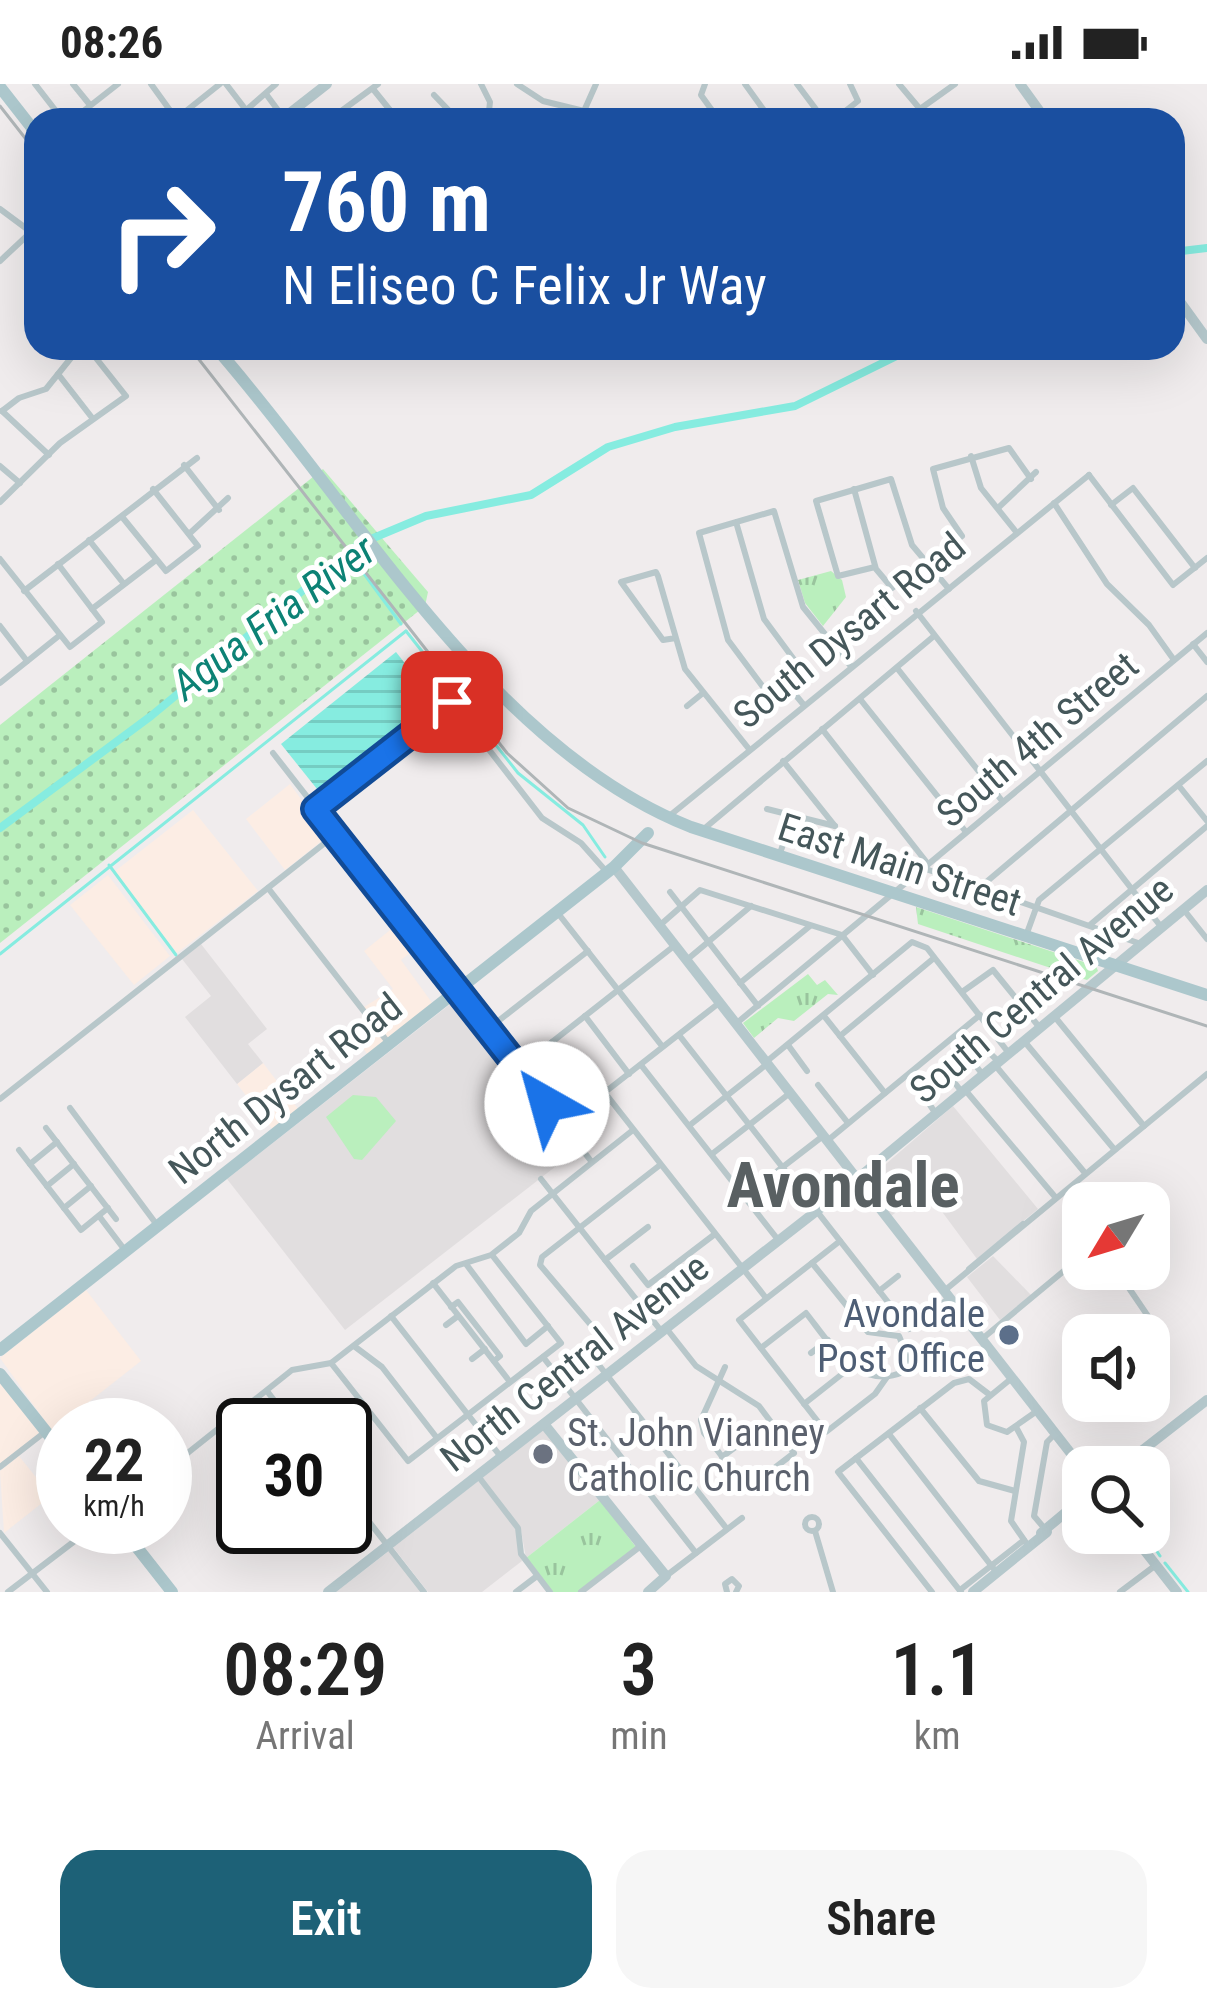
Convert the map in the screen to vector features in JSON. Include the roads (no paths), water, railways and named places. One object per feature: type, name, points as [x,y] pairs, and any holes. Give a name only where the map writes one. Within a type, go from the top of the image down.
[{"type":"main road","points":[[0,87],[24,118]]},
{"type":"main road","points":[[226,360],[510,705],[646,815],[646,834]]},
{"type":"main road","name":"East Main Street","points":[[621,792],[704,831],[1207,995]]},
{"type":"main road","name":"South Dysart Road","points":[[611,869],[667,817]]},
{"type":"main road","name":"North Dysart Road","points":[[0,1350],[611,869]]},
{"type":"main road","points":[[0,1374],[36,1419]]},
{"type":"main road","points":[[142,1554],[172,1592]]},
{"type":"street","points":[[74,84],[90,106]]},
{"type":"street","points":[[191,108],[223,84],[244,108]]},
{"type":"street","points":[[250,108],[276,84]]},
{"type":"street","points":[[297,108],[327,84]]},
{"type":"street","points":[[517,84],[560,108]]},
{"type":"street","points":[[849,108],[858,101],[850,84]]},
{"type":"street","points":[[899,84],[918,108]]},
{"type":"street","points":[[923,108],[955,84]]},
{"type":"street","points":[[87,108],[115,85]]},
{"type":"street","points":[[352,108],[376,87]]},
{"type":"street","points":[[265,93],[275,108]]},
{"type":"street","points":[[434,95],[446,108]]},
{"type":"street","points":[[0,261],[24,239]]},
{"type":"street","points":[[1185,309],[1207,339]]},
{"type":"street","points":[[49,455],[1,410],[46,389],[71,360]]},
{"type":"street","points":[[0,502],[49,455],[126,396],[94,360]]},
{"type":"street","points":[[58,374],[94,420]]},
{"type":"street","points":[[854,489],[875,567],[892,588],[962,536],[943,508],[933,469],[1010,448],[1017,466],[1034,476],[998,508]]},
{"type":"street","points":[[971,456],[979,485],[1017,532]]},
{"type":"street","points":[[24,591],[197,458]]},
{"type":"street","points":[[184,464],[220,509]]},
{"type":"street","points":[[0,466],[20,483]]},
{"type":"street","name":"South Dysart Road","points":[[667,817],[1089,475],[1111,506]]},
{"type":"street","points":[[875,567],[838,577],[816,501],[891,479],[912,545],[949,589]]},
{"type":"street","points":[[1195,568],[1133,488],[1111,506],[1173,585],[1195,568],[1207,558]]},
{"type":"street","points":[[123,518],[166,571],[198,546],[152,489]]},
{"type":"street","points":[[189,534],[228,498]]},
{"type":"street","points":[[1054,503],[1174,661]]},
{"type":"street","points":[[736,522],[764,619],[800,669],[769,695],[728,640],[699,533],[736,522],[774,512],[803,607],[850,665]]},
{"type":"street","points":[[89,540],[124,584]]},
{"type":"street","points":[[0,559],[70,647],[102,622],[58,564]]},
{"type":"street","points":[[92,609],[156,559]]},
{"type":"street","points":[[676,638],[663,640],[620,582],[656,572],[676,638],[685,669],[749,749]]},
{"type":"street","points":[[916,611],[1162,928]]},
{"type":"street","points":[[833,644],[858,618]]},
{"type":"street","points":[[0,626],[27,661]]},
{"type":"street","name":"South 4th Street","points":[[735,1024],[1207,633]]},
{"type":"street","points":[[0,683],[60,635]]},
{"type":"street","points":[[704,831],[935,635]]},
{"type":"street","points":[[1193,644],[1207,662]]},
{"type":"street","points":[[896,667],[1003,802]]},
{"type":"street","points":[[785,682],[803,704]]},
{"type":"street","points":[[687,706],[703,693]]},
{"type":"street","points":[[978,889],[1207,696]]},
{"type":"street","points":[[859,698],[966,832]]},
{"type":"street","points":[[315,809],[452,702],[542,818],[611,869],[659,926],[1065,1446]]},
{"type":"street","points":[[822,728],[926,866],[978,889],[1142,944]]},
{"type":"street","points":[[273,753],[592,1162]]},
{"type":"street","points":[[767,809],[835,826],[783,760]]},
{"type":"street","points":[[1026,937],[1035,907],[1207,761]]},
{"type":"street","points":[[1090,925],[1207,824],[1178,785]]},
{"type":"street","points":[[779,856],[793,817]]},
{"type":"street","points":[[0,1099],[335,835]]},
{"type":"street","points":[[268,888],[389,1044]]},
{"type":"street","points":[[659,926],[700,890],[842,935],[873,974]]},
{"type":"street","name":"South Central Avenue","points":[[857,1180],[1207,890]]},
{"type":"street","points":[[670,892],[758,1006]]},
{"type":"street","points":[[686,961],[751,906]]},
{"type":"street","points":[[1184,910],[1207,939]]},
{"type":"street","points":[[557,912],[663,1047]]},
{"type":"street","points":[[740,983],[810,926]]},
{"type":"street","points":[[688,1126],[912,942],[935,958],[980,1015],[1001,1060]]},
{"type":"street","points":[[519,1068],[674,946]]},
{"type":"street","points":[[488,1029],[588,951]]},
{"type":"street","points":[[840,1036],[935,958]]},
{"type":"street","points":[[962,992],[990,969],[1040,1028]]},
{"type":"street","points":[[563,1125],[719,1003]]},
{"type":"street","points":[[824,1015],[885,1093]]},
{"type":"street","points":[[744,1197],[848,1124],[980,1015]]},
{"type":"street","points":[[585,1016],[629,1074]]},
{"type":"street","points":[[1054,1016],[1144,1126]]},
{"type":"street","points":[[679,1035],[909,1329]]},
{"type":"street","points":[[936,1114],[922,1089],[941,1065],[979,1039],[1001,1060],[1086,1174]]},
{"type":"street","points":[[1024,1041],[1114,1150]]},
{"type":"street","points":[[552,1042],[596,1100]]},
{"type":"street","points":[[788,1045],[807,1071]]},
{"type":"street","points":[[962,1048],[983,1075]]},
{"type":"street","points":[[640,1065],[779,1241]]},
{"type":"street","points":[[941,1065],[1056,1198]]},
{"type":"street","points":[[812,1263],[868,1332],[899,1336],[968,1271],[1207,1074]]},
{"type":"street","points":[[818,1085],[848,1124]]},
{"type":"street","points":[[605,1093],[766,1298]]},
{"type":"street","points":[[711,1155],[790,1094]]},
{"type":"street","points":[[70,1108],[158,1226]]},
{"type":"street","points":[[46,1128],[116,1219]]},
{"type":"street","points":[[192,1450],[299,1366],[331,1363],[434,1283],[466,1263],[491,1255],[519,1233],[530,1212],[633,1130]]},
{"type":"street","points":[[30,1164],[57,1142]]},
{"type":"street","points":[[19,1150],[81,1230],[108,1208]]},
{"type":"street","points":[[47,1186],[74,1164]]},
{"type":"street","points":[[660,1165],[539,1260],[596,1331],[593,1356],[606,1375],[727,1529]]},
{"type":"street","points":[[541,1179],[696,1366],[718,1380],[759,1406],[794,1453],[747,1489],[696,1420],[718,1380],[725,1367]]},
{"type":"street","name":"North Central Avenue","points":[[328,1592],[857,1180]]},
{"type":"street","points":[[64,1208],[91,1186]]},
{"type":"street","points":[[98,1216],[126,1251]]},
{"type":"street","points":[[605,1260],[648,1227]]},
{"type":"street","points":[[633,1266],[648,1286],[715,1234]]},
{"type":"street","points":[[840,1241],[739,1320],[826,1432],[875,1394],[887,1377],[910,1363],[899,1336]]},
{"type":"street","points":[[331,1363],[408,1461],[561,1342],[491,1255]]},
{"type":"street","points":[[466,1263],[526,1344],[548,1326]]},
{"type":"street","points":[[982,1339],[1062,1273]]},
{"type":"street","points":[[879,1291],[898,1276]]},
{"type":"street","points":[[434,1283],[510,1382]]},
{"type":"street","points":[[452,1306],[458,1302],[500,1356],[494,1361]]},
{"type":"street","points":[[761,1348],[806,1313],[851,1367],[887,1377]]},
{"type":"street","points":[[391,1316],[501,1457]]},
{"type":"street","points":[[446,1325],[458,1316]]},
{"type":"street","points":[[811,1353],[827,1340]]},
{"type":"street","points":[[354,1346],[382,1367],[437,1438]]},
{"type":"street","points":[[472,1359],[484,1349]]},
{"type":"street","points":[[543,1356],[696,1553]]},
{"type":"street","points":[[804,1404],[851,1367]]},
{"type":"street","points":[[1012,1378],[990,1395],[982,1409],[987,1425],[1002,1432],[1037,1411]]},
{"type":"street","points":[[932,1592],[838,1472],[961,1379],[978,1383],[990,1395]]},
{"type":"street","points":[[267,1391],[272,1398]]},
{"type":"street","points":[[1154,1446],[1207,1400]]},
{"type":"street","points":[[920,1408],[979,1481],[1015,1491]]},
{"type":"street","points":[[544,1424],[666,1576]]},
{"type":"street","points":[[1016,1427],[1024,1442],[1011,1521],[1028,1544]]},
{"type":"street","points":[[888,1432],[994,1569]]},
{"type":"street","points":[[1047,1532],[1034,1516],[1047,1442],[1055,1434]]},
{"type":"street","points":[[0,1467],[36,1440]]},
{"type":"street","points":[[722,1457],[738,1445]]},
{"type":"street","points":[[856,1458],[962,1592],[1062,1520]]},
{"type":"street","points":[[478,1476],[518,1528],[521,1554],[550,1592]]},
{"type":"street","points":[[653,1590],[742,1518]]},
{"type":"street","points":[[372,1525],[424,1592]]},
{"type":"street","points":[[815,1531],[833,1592]]},
{"type":"street","points":[[0,1533],[47,1592]]},
{"type":"street","points":[[0,1552],[9,1545]]},
{"type":"street","points":[[645,1549],[653,1590]]},
{"type":"street","points":[[581,1592],[645,1549]]},
{"type":"street","points":[[8,1592],[57,1554]]},
{"type":"street","points":[[1147,1554],[1177,1592]]},
{"type":"street","points":[[1120,1592],[1156,1565]]},
{"type":"street","points":[[516,1592],[537,1576]]},
{"type":"street","points":[[727,1592],[730,1580],[738,1591]]},
{"type":"water","points":[[396,652],[433,699],[317,789],[281,744]]},
{"type":"waterway","name":"Agua Fria River","points":[[1185,251],[1207,248]]},
{"type":"waterway","name":"Agua Fria River","points":[[0,828],[151,716],[359,544],[426,516],[531,495],[608,447],[675,427],[795,406],[889,360]]},
{"type":"waterway","points":[[348,552],[401,624]]},
{"type":"waterway","points":[[406,631],[518,773],[583,825],[605,857]]},
{"type":"waterway","points":[[0,954],[406,631]]},
{"type":"waterway","points":[[109,865],[176,955]]},
{"type":"waterway","points":[[1165,1563],[1188,1592]]},
{"type":"railway","points":[[0,106],[24,137]]},
{"type":"railway","points":[[199,360],[507,753],[568,808],[642,843],[1207,1026]]},
{"type":"place","name":"Avondale Post Office","points":[[1009,1335]]},
{"type":"place","name":"St. John Vianney Catholic Church","points":[[543,1454]]},
{"type":"district","name":"Avondale","points":[[843,1185]]}]
